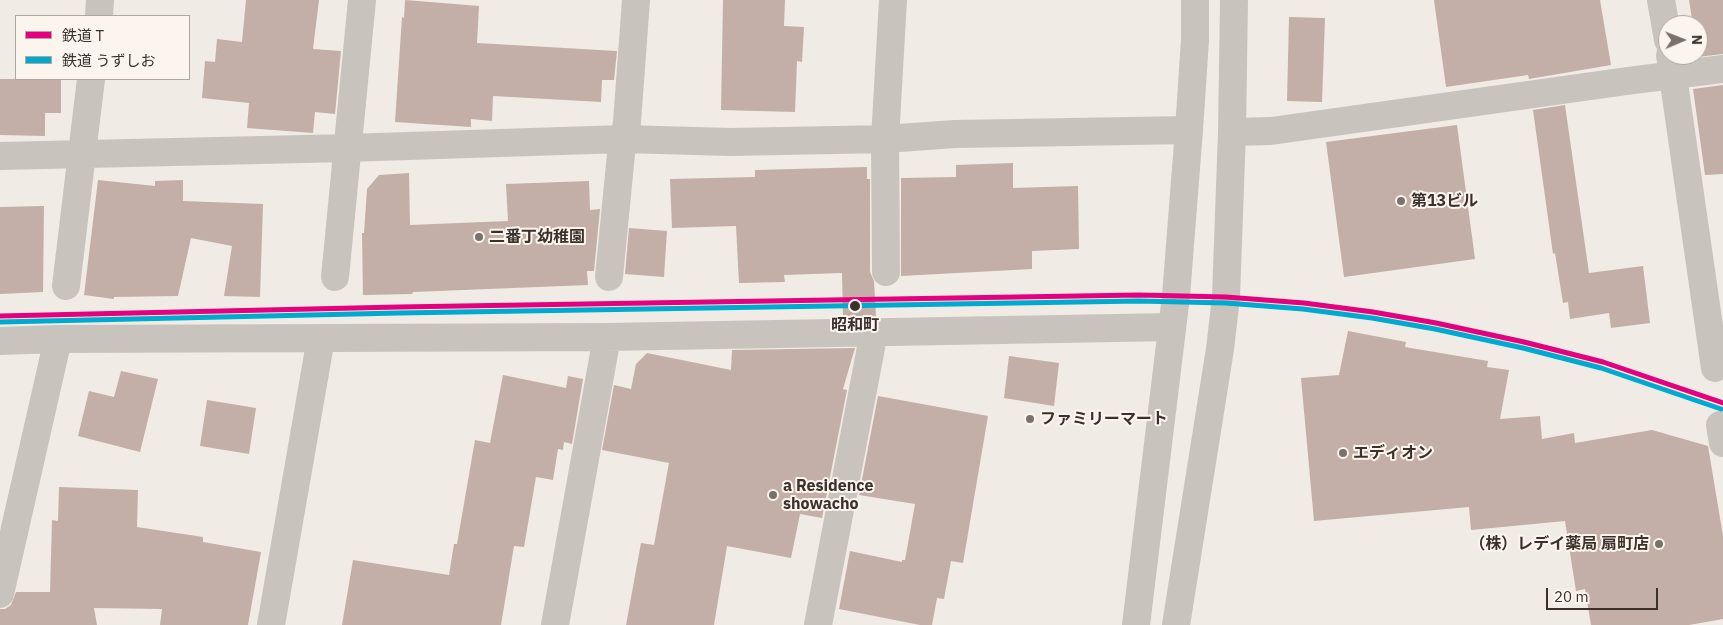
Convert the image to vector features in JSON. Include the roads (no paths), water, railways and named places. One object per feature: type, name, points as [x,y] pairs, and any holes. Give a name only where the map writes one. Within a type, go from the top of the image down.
[{"type":"street","points":[[98,15],[100,0]]},
{"type":"street","points":[[335,277],[362,0]]},
{"type":"street","points":[[609,277],[623,139],[627,122],[636,0]]},
{"type":"street","points":[[886,272],[884,139],[893,0]]},
{"type":"street","points":[[1136,625],[1172,327],[1189,130],[1195,40],[1195,0]]},
{"type":"street","points":[[1176,625],[1220,349],[1226,297],[1232,132],[1234,0]]},
{"type":"street","points":[[1661,0],[1664,15]]},
{"type":"street","points":[[1232,132],[1271,131],[1672,65],[1723,69]]},
{"type":"street","points":[[1672,65],[1715,368]]},
{"type":"street","points":[[66,286],[91,80]]},
{"type":"street","points":[[0,156],[623,139],[731,142],[884,139],[955,134],[1189,130]]},
{"type":"street","points":[[0,341],[58,339],[606,336],[1172,327]]},
{"type":"street","points":[[818,625],[874,332]]},
{"type":"street","points":[[555,625],[606,336]]},
{"type":"street","points":[[271,625],[321,338]]},
{"type":"street","points":[[0,594],[58,339]]},
{"type":"rail line","name":"T","points":[[0,316],[399,307],[1139,295],[1226,297],[1304,303],[1436,323],[1524,342],[1603,362],[1723,403]]},
{"type":"rail line","name":"うずしお","points":[[0,322],[399,313],[1139,301],[1226,303],[1303,309],[1435,329],[1523,348],[1601,368],[1721,409]]},
{"type":"place","name":"第13ビル","points":[[1401,201]]},
{"type":"place","name":"二番丁幼稚園","points":[[479,237]]},
{"type":"place","name":"昭和町","points":[[855,306]]},
{"type":"place","name":"ファミリーマート","points":[[1030,419]]},
{"type":"place","name":"エディオン","points":[[1343,453]]},
{"type":"place","name":"a Residence showacho","points":[[773,495]]},
{"type":"place","name":"（株）レデイ薬局 扇町店","points":[[1659,544]]}]
